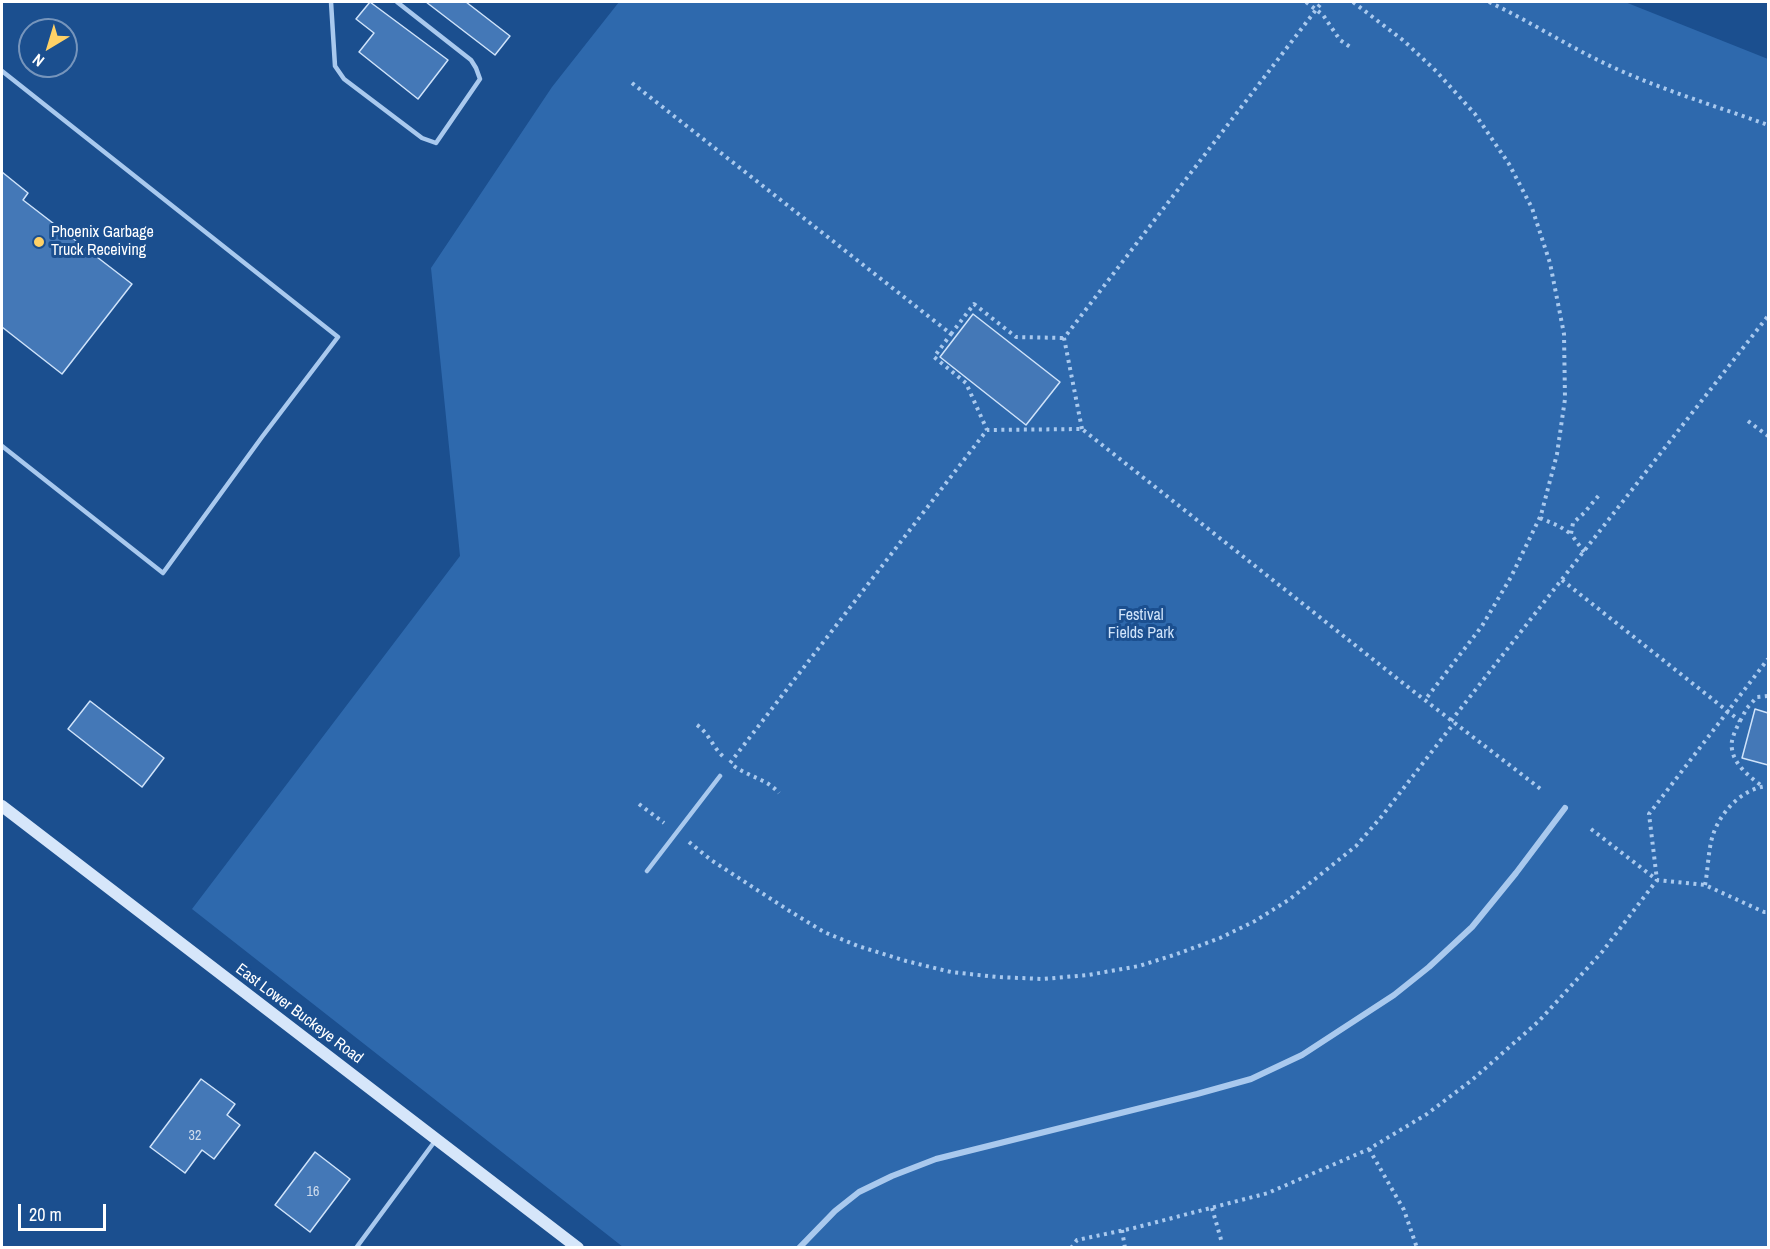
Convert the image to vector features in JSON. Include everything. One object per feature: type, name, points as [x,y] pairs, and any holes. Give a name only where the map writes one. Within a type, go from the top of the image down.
[{"type":"main road","name":"East Lower Buckeye Road","points":[[2,806],[578,1248]]},
{"type":"street","points":[[799,1248],[835,1211],[859,1192],[936,1159],[1251,1079],[1302,1055],[1394,995],[1429,967],[1463,935],[1516,873],[1565,808]]},
{"type":"lane","points":[[331,2],[335,66],[344,80],[422,138],[436,143],[480,79],[477,68],[471,60],[397,2]]},
{"type":"lane","points":[[2,71],[338,337],[163,573],[2,446]]},
{"type":"lane","points":[[647,871],[720,776]]},
{"type":"lane","points":[[356,1248],[437,1139]]},
{"type":"path","points":[[1306,2],[1323,15],[1340,40],[1353,48]]},
{"type":"path","points":[[1082,429],[1064,338],[1322,2]]},
{"type":"path","points":[[1353,2],[1404,41],[1436,71],[1475,114],[1509,164],[1532,208],[1550,263],[1564,334],[1564,399],[1560,432],[1557,454],[1540,518],[1511,577],[1482,626],[1425,700]]},
{"type":"path","points":[[1489,2],[1634,76],[1768,125]]},
{"type":"path","points":[[632,83],[951,334]]},
{"type":"path","points":[[987,430],[966,383],[934,357],[974,304],[1016,337],[1064,338]]},
{"type":"path","points":[[639,804],[711,860],[824,932],[858,946],[951,972],[1043,979],[1088,975],[1139,966],[1220,938],[1255,921],[1290,899],[1356,846],[1382,816],[1768,316]]},
{"type":"path","points":[[1749,421],[1768,436]]},
{"type":"path","points":[[987,430],[1082,429],[1542,790]]},
{"type":"path","points":[[720,776],[987,430]]},
{"type":"path","points":[[1570,534],[1573,523],[1600,494]]},
{"type":"path","points":[[1540,518],[1570,534],[1584,552]]},
{"type":"path","points":[[1562,580],[1740,721]]},
{"type":"path","points":[[1071,1248],[1077,1240],[1268,1193],[1369,1149],[1427,1114],[1472,1080],[1513,1045],[1570,989],[1602,952],[1657,880],[1649,814],[1768,659]]},
{"type":"path","points":[[1762,786],[1749,777],[1736,760],[1731,748],[1747,708],[1757,697],[1768,696]]},
{"type":"path","points":[[697,724],[708,734],[719,754],[743,772],[773,786],[779,793]]},
{"type":"path","points":[[1705,885],[1712,838],[1720,820],[1729,807],[1745,794],[1762,786],[1768,786]]},
{"type":"path","points":[[1591,829],[1657,880],[1705,885],[1768,912]]},
{"type":"path","points":[[1369,1149],[1404,1210],[1417,1248]]},
{"type":"path","points":[[1212,1208],[1222,1243]]},
{"type":"path","points":[[1122,1230],[1125,1248]]},
{"type":"green space","name":"Festival Fields Park","points":[[619,2],[1625,2],[1768,59],[1768,1247],[623,1247],[192,909],[460,556],[431,268],[552,87]]},
{"type":"building","points":[[370,2],[448,60],[418,99],[359,52],[374,33],[356,19]]},
{"type":"building","points":[[426,2],[466,2],[510,36],[495,55]]},
{"type":"building","name":"Phoenix Garbage Truck Receiving","points":[[2,172],[28,193],[23,200],[132,284],[62,374],[2,327]]},
{"type":"building","points":[[973,314],[1060,382],[1026,425],[940,357]]},
{"type":"building","points":[[90,701],[164,758],[142,787],[68,729]]},
{"type":"building","points":[[1755,709],[1768,713],[1768,765],[1742,758]]},
{"type":"building","points":[[201,1079],[235,1104],[227,1115],[240,1125],[214,1159],[202,1150],[185,1173],[150,1147]]},
{"type":"building","points":[[315,1152],[350,1179],[310,1232],[275,1205]]},
{"type":"place","name":"Phoenix Garbage Truck Receiving","points":[[39,242]]}]
